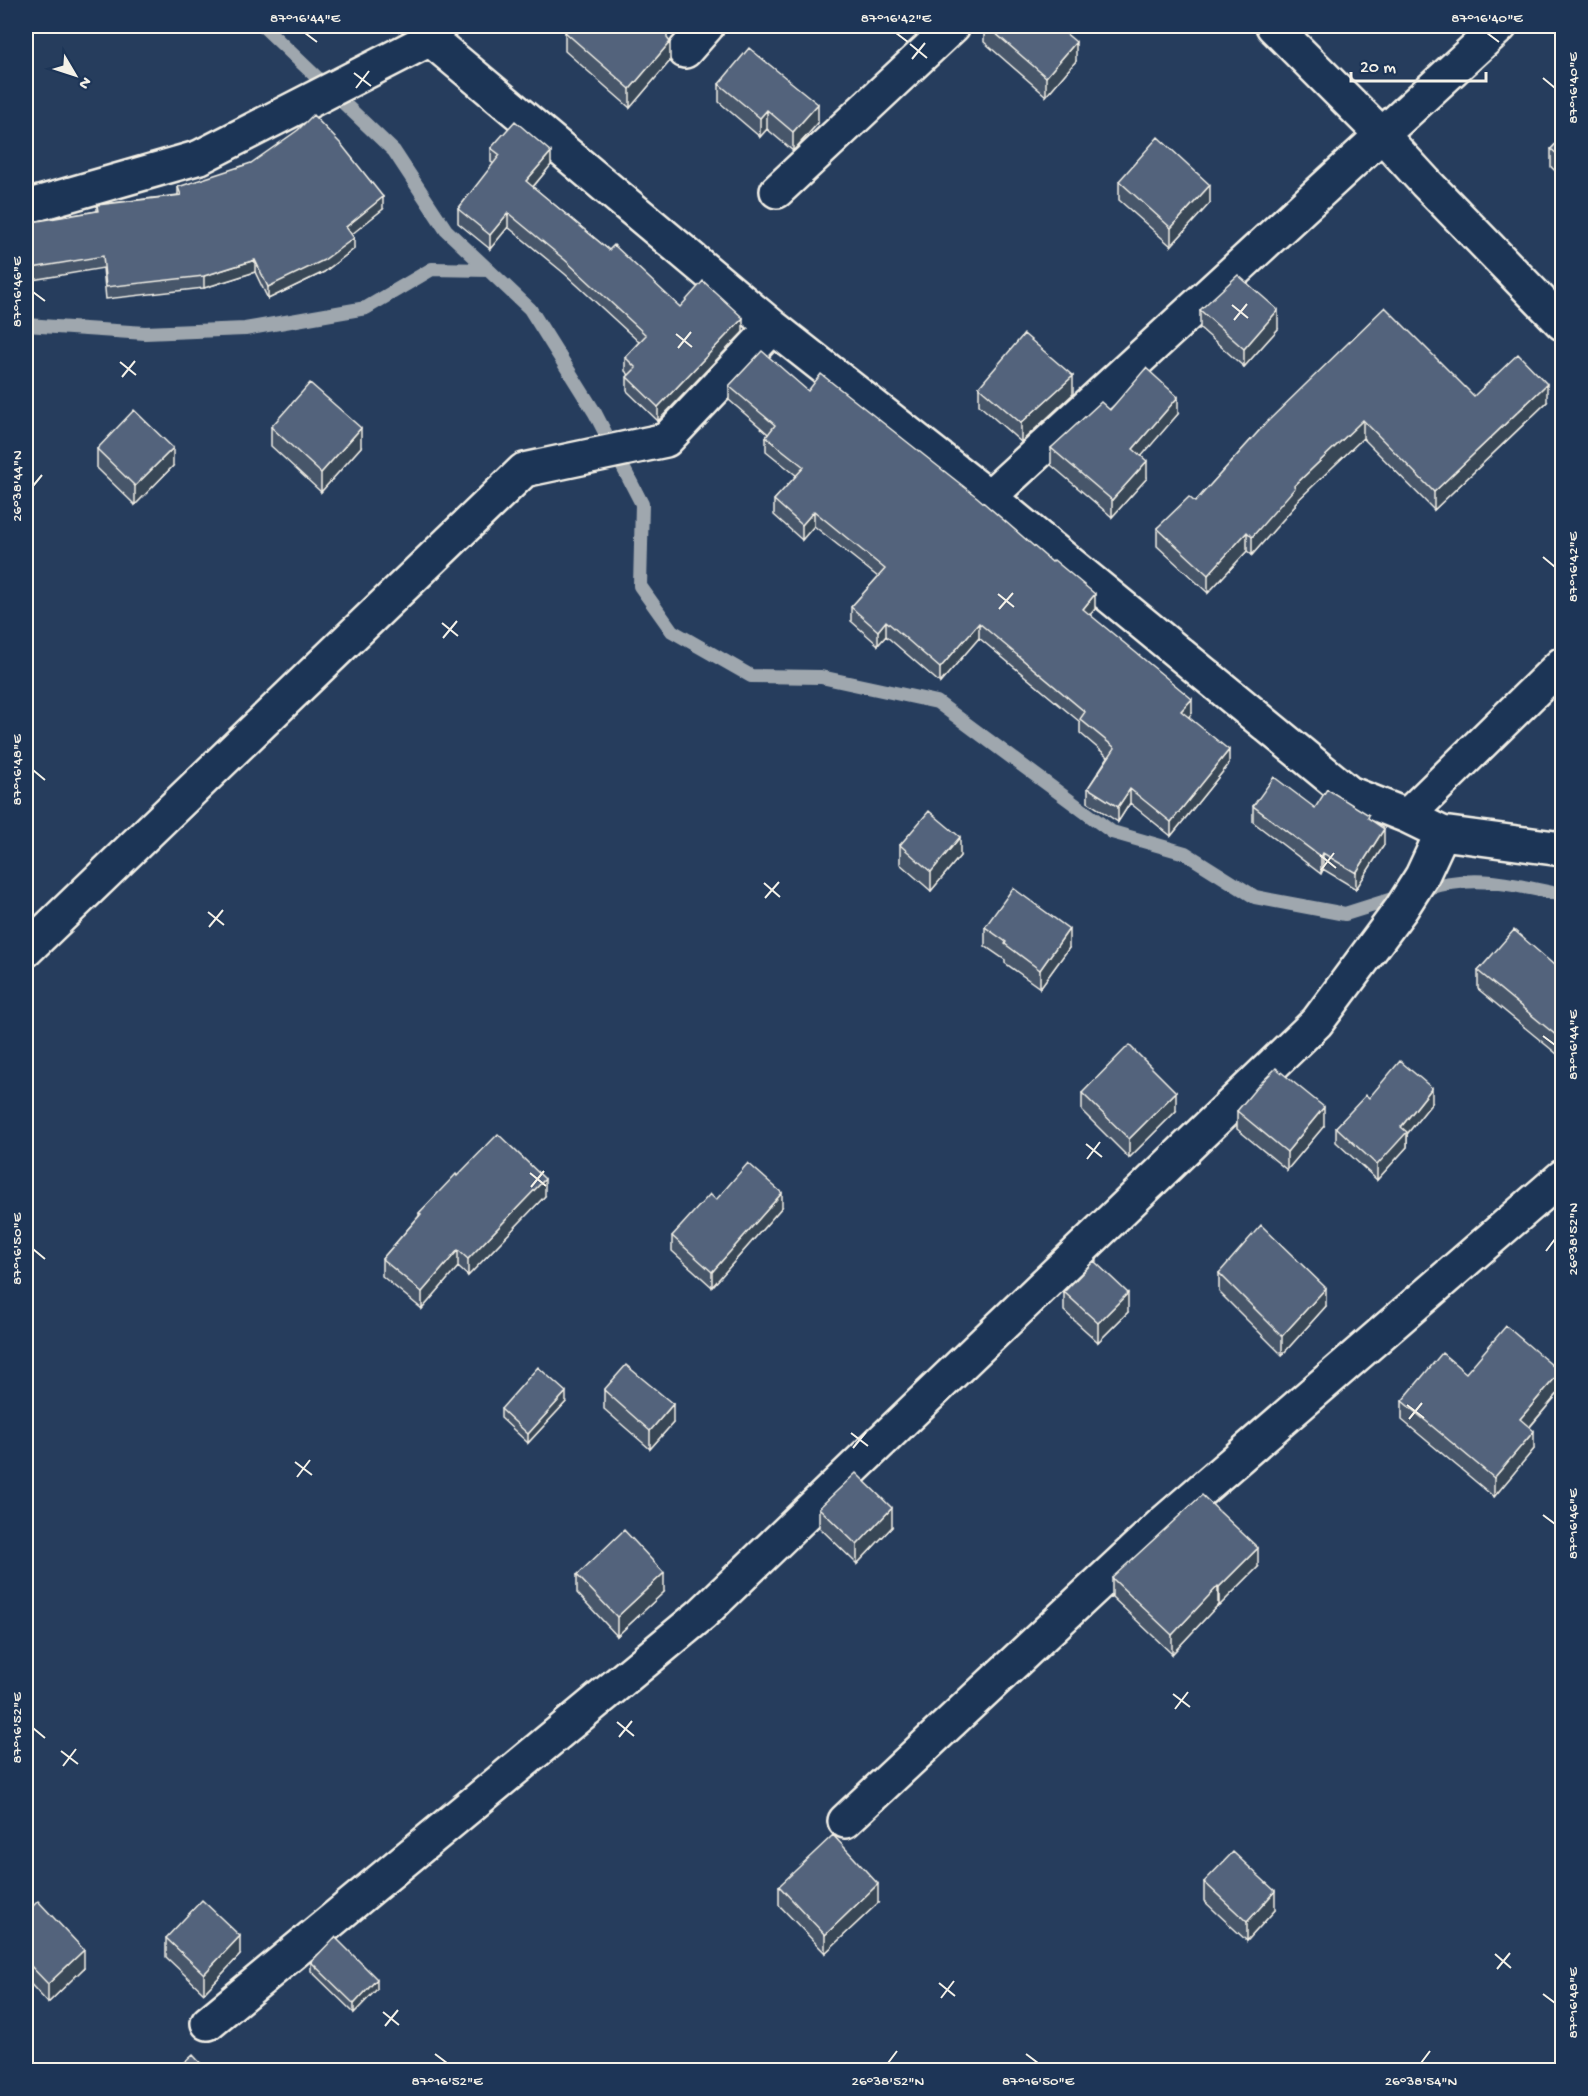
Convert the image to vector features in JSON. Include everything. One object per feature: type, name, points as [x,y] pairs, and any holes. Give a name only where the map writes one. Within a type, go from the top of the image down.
[{"type":"street","points":[[686,51],[707,26]]},
{"type":"street","points":[[777,191],[954,26]]},
{"type":"street","points":[[1273,26],[1382,135],[1563,323]]},
{"type":"street","points":[[989,497],[1500,26]]},
{"type":"street","points":[[26,207],[200,157],[434,32],[773,327],[989,497],[1349,794],[1407,816],[1442,833],[1563,849]]},
{"type":"street","points":[[26,950],[524,470],[666,440],[773,327]]},
{"type":"street","points":[[1407,816],[1563,664]]},
{"type":"street","points":[[208,2023],[702,1614],[1317,1022],[1401,909],[1422,876],[1442,833]]},
{"type":"street","points":[[845,1821],[1162,1524],[1563,1177]]},
{"type":"building","points":[[571,26],[663,26],[667,29],[667,38],[670,42],[630,89],[565,32]]},
{"type":"building","points":[[987,26],[1057,26],[1076,42],[1046,77]]},
{"type":"building","points":[[749,48],[818,104],[793,132],[767,110],[760,118],[719,84]]},
{"type":"building","points":[[313,115],[341,144],[383,197],[346,227],[354,238],[324,260],[268,287],[255,260],[204,276],[106,287],[103,256],[26,269],[26,223],[98,211],[97,205],[181,195],[178,187],[251,163],[298,130]]},
{"type":"building","points":[[515,121],[551,152],[526,181],[609,250],[614,245],[680,307],[703,281],[743,318],[658,407],[627,377],[636,368],[625,357],[646,335],[565,260],[508,213],[490,235],[458,209],[500,155],[491,148]]},
{"type":"building","points":[[1563,136],[1563,159],[1551,149]]},
{"type":"building","points":[[1158,137],[1210,185],[1171,228],[1119,181]]},
{"type":"building","points":[[1238,275],[1278,310],[1244,349],[1200,310]]},
{"type":"building","points":[[1385,307],[1474,396],[1518,354],[1547,384],[1434,492],[1363,420],[1294,486],[1295,488],[1252,537],[1247,532],[1208,575],[1157,528],[1189,497],[1195,502],[1267,422]]},
{"type":"building","points":[[1024,334],[1073,376],[1021,423],[979,387]]},
{"type":"building","points":[[762,351],[808,391],[821,374],[977,497],[1052,562],[1054,560],[1095,594],[1083,609],[1192,699],[1181,711],[1229,750],[1171,822],[1130,789],[1118,807],[1088,788],[1115,748],[1080,719],[1085,712],[979,623],[940,668],[886,621],[878,631],[851,607],[885,569],[814,511],[802,525],[774,500],[804,467],[766,437],[775,425],[729,386]]},
{"type":"building","points":[[1146,368],[1178,397],[1133,449],[1147,461],[1112,500],[1051,448],[1101,402],[1110,410]]},
{"type":"building","points":[[310,383],[361,428],[321,473],[271,427]]},
{"type":"building","points":[[134,410],[173,448],[135,486],[97,449]]},
{"type":"building","points":[[1274,777],[1315,808],[1327,789],[1369,815],[1368,818],[1384,829],[1356,873],[1323,853],[1321,857],[1253,806]]},
{"type":"building","points":[[929,811],[960,837],[931,872],[900,845]]},
{"type":"building","points":[[1013,888],[1069,929],[1040,970],[985,927]]},
{"type":"building","points":[[1514,930],[1554,965],[1563,955],[1563,1041],[1478,971]]},
{"type":"building","points":[[1129,1045],[1176,1092],[1129,1139],[1082,1093]]},
{"type":"building","points":[[1400,1061],[1432,1088],[1401,1127],[1407,1132],[1377,1165],[1336,1127],[1366,1095],[1369,1098]]},
{"type":"building","points":[[1276,1068],[1324,1107],[1287,1152],[1237,1111]]},
{"type":"building","points":[[498,1134],[545,1179],[468,1259],[458,1250],[422,1292],[382,1259],[421,1214],[419,1213]]},
{"type":"building","points":[[748,1163],[782,1193],[712,1272],[672,1236],[710,1194],[716,1200]]},
{"type":"building","points":[[1261,1225],[1326,1288],[1282,1336],[1219,1273]]},
{"type":"building","points":[[1094,1261],[1128,1293],[1098,1323],[1064,1292]]},
{"type":"building","points":[[1506,1326],[1560,1372],[1520,1419],[1534,1431],[1494,1478],[1402,1401],[1442,1353],[1466,1373]]},
{"type":"building","points":[[626,1365],[673,1404],[650,1431],[604,1390]]},
{"type":"building","points":[[538,1367],[566,1392],[528,1434],[501,1409]]},
{"type":"building","points":[[856,1473],[892,1508],[857,1545],[819,1508]]},
{"type":"building","points":[[1202,1495],[1258,1548],[1172,1635],[1112,1578]]},
{"type":"building","points":[[624,1530],[664,1573],[617,1617],[577,1575]]},
{"type":"building","points":[[833,1835],[878,1884],[825,1935],[779,1886]]},
{"type":"building","points":[[1233,1852],[1275,1891],[1247,1922],[1204,1882]]},
{"type":"building","points":[[202,1900],[240,1936],[204,1974],[166,1938]]},
{"type":"building","points":[[38,1901],[84,1950],[48,1984],[26,1961],[26,1913]]},
{"type":"building","points":[[335,1937],[377,1979],[354,2004],[311,1962]]},
{"type":"building","points":[[193,2055],[207,2070],[176,2070]]},
{"type":"waterway","points":[[263,26],[394,151],[446,230],[530,309],[595,413],[642,504],[640,586],[672,631],[751,676],[821,677],[937,702],[1112,832],[1185,853],[1255,897],[1345,914],[1402,896]]},
{"type":"waterway","points":[[26,325],[145,333],[245,329],[366,308],[432,269],[488,270]]},
{"type":"waterway","points":[[1420,890],[1439,885],[1475,881],[1508,884],[1562,895]]}]
